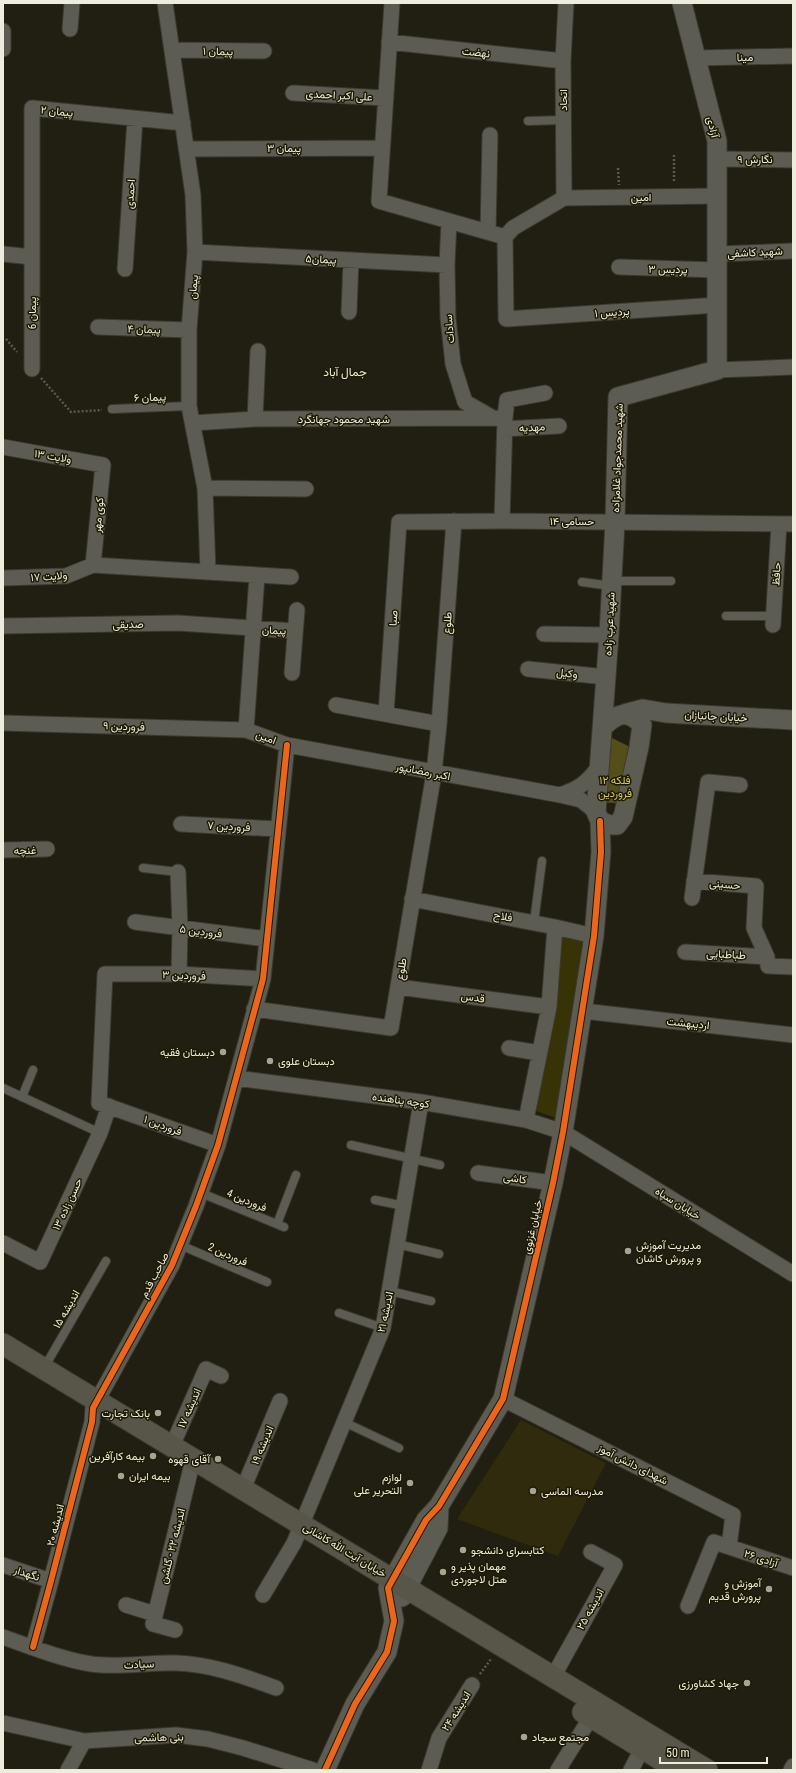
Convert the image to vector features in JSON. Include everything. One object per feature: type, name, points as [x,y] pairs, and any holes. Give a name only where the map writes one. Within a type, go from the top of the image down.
[{"type":"main road","name":"خیابان آیت الله کاشانی","points":[[3,1344],[44,1368],[191,1468],[300,1528],[398,1588],[553,1677],[708,1770]]},
{"type":"main road","name":"خیابان آیت الله کاشانی","points":[[3,1352],[172,1446],[243,1489],[300,1528]]},
{"type":"main road","name":"خیابان آیت الله کاشانی","points":[[398,1588],[493,1658],[678,1770]]},
{"type":"street","points":[[70,29],[72,3]]},
{"type":"street","name":"پیمان","points":[[165,3],[193,195],[195,252],[189,330],[189,406],[205,488],[208,571]]},
{"type":"street","points":[[392,3],[378,201],[504,237],[513,228],[564,198]]},
{"type":"street","name":"اتحاد","points":[[564,198],[563,61],[566,3]]},
{"type":"street","name":"آزادی","points":[[682,3],[717,141],[717,262]]},
{"type":"street","points":[[3,31],[3,49]]},
{"type":"street","name":"نهضت","points":[[389,42],[563,61]]},
{"type":"street","name":"پیمان ۱","points":[[172,50],[264,51]]},
{"type":"street","name":"مینا","points":[[696,58],[793,56]]},
{"type":"street","name":"علی اکبر احمدی","points":[[293,93],[385,98]]},
{"type":"street","name":"پیمان ۲","points":[[32,257],[32,108],[183,123]]},
{"type":"street","name":"احمدی","points":[[125,269],[135,119]]},
{"type":"street","points":[[488,232],[490,135]]},
{"type":"street","name":"پیمان ۳","points":[[186,148],[381,148]]},
{"type":"street","name":"نگارش ۹","points":[[717,159],[793,160]]},
{"type":"street","name":"امین","points":[[564,198],[717,196]]},
{"type":"street","name":"سادات","points":[[449,221],[447,265],[448,318],[453,364],[465,402],[501,422]]},
{"type":"street","name":"پردیس ۱","points":[[504,237],[506,319],[718,305]]},
{"type":"street","name":"شهید کاشفی","points":[[717,262],[793,251]]},
{"type":"street","name":"پیمان۵","points":[[195,252],[447,265]]},
{"type":"street","points":[[3,254],[32,257]]},
{"type":"street","name":"پیمان 6","points":[[32,257],[32,369]]},
{"type":"street","points":[[349,312],[351,260]]},
{"type":"street","points":[[717,262],[717,370],[793,367]]},
{"type":"street","name":"پردیس ۳","points":[[619,268],[717,262]]},
{"type":"street","name":"پیمان ۴","points":[[98,327],[189,330]]},
{"type":"street","points":[[255,419],[258,351]]},
{"type":"street","name":"شهید محمدجواد غلامزاده","points":[[615,522],[618,397],[717,370]]},
{"type":"street","points":[[502,521],[501,422],[507,400],[545,393]]},
{"type":"street","name":"شهید محمود جهانگرد","points":[[193,423],[255,419],[501,422]]},
{"type":"street","name":"مهدیه","points":[[501,422],[559,426]]},
{"type":"street","name":"ولایت ۱۳","points":[[3,447],[103,465]]},
{"type":"street","name":"کوی مهر","points":[[93,565],[103,465]]},
{"type":"street","points":[[205,488],[306,489]]},
{"type":"street","name":"طلوع","points":[[254,1009],[391,1028],[434,773],[454,521]]},
{"type":"street","name":"حسامی ۱۴","points":[[399,522],[502,521],[786,524]]},
{"type":"street","name":"صبا","points":[[386,714],[399,522]]},
{"type":"street","name":"شهید عرب زاده","points":[[604,819],[598,768],[603,727],[615,522]]},
{"type":"street","name":"حافظ","points":[[773,621],[786,524]]},
{"type":"street","points":[[93,565],[291,577]]},
{"type":"street","name":"ولایت ۱۷","points":[[3,578],[66,576],[93,565]]},
{"type":"street","points":[[246,730],[257,576]]},
{"type":"street","points":[[292,673],[297,610]]},
{"type":"street","name":"صدیقی","points":[[3,626],[178,623],[253,629]]},
{"type":"street","name":"پیمان","points":[[253,629],[295,631]]},
{"type":"street","points":[[544,634],[609,635]]},
{"type":"street","name":"وکیل","points":[[528,669],[606,677]]},
{"type":"street","points":[[336,705],[439,724]]},
{"type":"street","points":[[603,727],[612,718],[643,709],[666,713]]},
{"type":"street","name":"خیابان جانبازان","points":[[642,725],[666,713],[793,720]]},
{"type":"street","points":[[604,819],[623,817],[640,747],[642,725],[635,718],[624,714]]},
{"type":"street","name":"فروردین ۹","points":[[3,723],[246,730]]},
{"type":"street","name":"امین","points":[[246,730],[287,745]]},
{"type":"street","name":"اکبر رمضانپور","points":[[287,745],[560,795],[581,800],[604,819]]},
{"type":"street","name":"صاحب قدم","points":[[95,1404],[172,1265],[201,1193],[218,1145],[263,979],[287,745]]},
{"type":"street","points":[[560,795],[577,789],[587,781],[598,768]]},
{"type":"street","points":[[692,898],[708,782],[740,785]]},
{"type":"street","name":"خیابان غزنوی","points":[[398,1588],[438,1528],[439,1506],[503,1399],[553,1183],[563,1132],[594,936],[604,819]]},
{"type":"street","name":"فروردین ۷","points":[[181,824],[278,829]]},
{"type":"street","name":"غنچه","points":[[3,850],[47,849]]},
{"type":"street","points":[[178,872],[180,928],[179,974]]},
{"type":"street","name":"حسینی","points":[[694,881],[756,886],[754,928],[767,956]]},
{"type":"street","name":"فلاح","points":[[412,899],[534,922],[594,936]]},
{"type":"street","name":"فروردین ۵","points":[[135,922],[267,939]]},
{"type":"street","points":[[526,1120],[549,1007],[555,927]]},
{"type":"street","name":"طباطبایی","points":[[685,952],[767,956]]},
{"type":"street","points":[[767,956],[768,966],[793,967]]},
{"type":"street","name":"فروردین ۳","points":[[109,1106],[99,1103],[105,974],[179,974],[263,979]]},
{"type":"street","name":"قدس","points":[[398,987],[549,1007]]},
{"type":"street","name":"اردیبهشت","points":[[583,1011],[793,1034]]},
{"type":"street","points":[[509,1048],[539,1053]]},
{"type":"street","name":"کوچه پناهنده","points":[[236,1078],[421,1102],[526,1120],[563,1132]]},
{"type":"street","name":"اندیشه ۲۱","points":[[263,1595],[294,1543],[383,1328],[421,1102]]},
{"type":"street","name":"حسن زاده ۱۳","points":[[3,1242],[40,1262],[100,1133],[109,1106]]},
{"type":"street","name":"فروردین ۱","points":[[109,1106],[218,1145]]},
{"type":"street","name":"خیابان سپاه","points":[[563,1132],[793,1274]]},
{"type":"street","name":"کاشی","points":[[478,1172],[553,1183]]},
{"type":"street","name":"اندیشه ۱۷","points":[[172,1446],[206,1370],[220,1376]]},
{"type":"street","name":"شهدای دانش آموز","points":[[503,1399],[733,1515],[729,1547]]},
{"type":"street","name":"اندیشه ۱۹","points":[[243,1489],[280,1401]]},
{"type":"street","name":"اندیشه ۲۰","points":[[33,1647],[92,1422],[95,1404]]},
{"type":"street","name":"اندیشه ۲۲ - گلشن","points":[[154,1619],[191,1468]]},
{"type":"street","name":"آزادی ۲۶","points":[[688,1606],[714,1542],[793,1568]]},
{"type":"street","name":"اندیشه ۲۵","points":[[553,1677],[615,1565],[591,1552]]},
{"type":"street","name":"نگهدار","points":[[3,1565],[51,1581]]},
{"type":"street","points":[[325,1770],[355,1704],[387,1652],[394,1621],[398,1588]]},
{"type":"street","points":[[126,1605],[175,1630]]},
{"type":"street","name":"سیادت","points":[[3,1637],[69,1659],[106,1666],[161,1663],[200,1664],[276,1688]]},
{"type":"street","name":"اندیشه ۲۴","points":[[429,1770],[439,1738],[472,1685]]},
{"type":"street","points":[[558,1770],[591,1717]]},
{"type":"street","name":"بنی هاشمی","points":[[4,1726],[84,1741],[176,1734],[208,1739],[243,1748],[312,1770]]},
{"type":"street","points":[[68,1770],[84,1741]]},
{"type":"street","points":[[631,1770],[642,1749]]},
{"type":"street","points":[[791,1770],[793,1766]]},
{"type":"lane","points":[[528,121],[563,120]]},
{"type":"lane","name":"پیمان ۶","points":[[112,409],[189,406]]},
{"type":"lane","points":[[582,582],[612,584],[670,581]]},
{"type":"lane","points":[[726,616],[773,621]]},
{"type":"lane","points":[[534,922],[542,861]]},
{"type":"lane","points":[[143,868],[178,872]]},
{"type":"lane","points":[[22,1097],[33,1070]]},
{"type":"lane","points":[[3,1088],[100,1133]]},
{"type":"lane","points":[[351,1145],[440,1165]]},
{"type":"lane","name":"فروردین 4","points":[[201,1193],[281,1225],[296,1175]]},
{"type":"lane","points":[[375,1200],[404,1206]]},
{"type":"lane","points":[[397,1244],[439,1254]]},
{"type":"lane","name":"فروردین 2","points":[[180,1245],[267,1282]]},
{"type":"lane","name":"اندیشه ۱۵","points":[[44,1368],[106,1261]]},
{"type":"lane","points":[[390,1291],[431,1301]]},
{"type":"lane","points":[[339,1313],[383,1328]]},
{"type":"lane","points":[[344,1422],[399,1448]]},
{"type":"path","points":[[674,155],[675,197]]},
{"type":"path","points":[[71,412],[112,409]]},
{"type":"shaded area","points":[[560,935],[590,942],[557,1118],[533,1110]]},
{"type":"shaded area","name":"مدرسه الماسی","points":[[521,1420],[606,1463],[558,1556],[457,1519]]},
{"type":"green space","name":"فلکه ۱۲ فروردین","points":[[610,737],[632,748],[626,804],[600,802]]},
{"type":"cycle path","points":[[33,1647],[92,1422],[93,1408],[172,1265],[196,1206],[218,1145],[263,979],[287,745]]},
{"type":"cycle path","points":[[325,1770],[355,1704],[387,1652],[394,1621],[388,1588],[426,1520],[439,1506],[503,1399],[553,1183],[563,1132],[594,936],[601,852],[600,821]]},
{"type":"place","name":"دبستان فقیه","points":[[223,1052]]},
{"type":"place","name":"دبستان علوی","points":[[270,1061]]},
{"type":"place","name":"مدیریت آموزش و پرورش کاشان","points":[[628,1251]]},
{"type":"place","name":"بانک تجارت","points":[[158,1413]]},
{"type":"place","name":"بیمه کارآفرین","points":[[153,1456]]},
{"type":"place","name":"آقای قهوه","points":[[218,1459]]},
{"type":"place","name":"بیمه ایران","points":[[121,1476]]},
{"type":"place","name":"لوازم التحریر علی","points":[[410,1483]]},
{"type":"place","name":"مدرسه الماسی","points":[[533,1491]]},
{"type":"place","name":"کتابسرای دانشجو","points":[[463,1550]]},
{"type":"place","name":"مهمان پذیر و هتل لاجوردی","points":[[443,1572]]},
{"type":"place","name":"آموزش و پرورش قدیم","points":[[769,1589]]},
{"type":"place","name":"جهاد کشاورزی","points":[[747,1683]]},
{"type":"place","name":"مجتمع سجاد","points":[[524,1737]]},
{"type":"district","name":"جمال آباد","points":[[345,372]]}]
